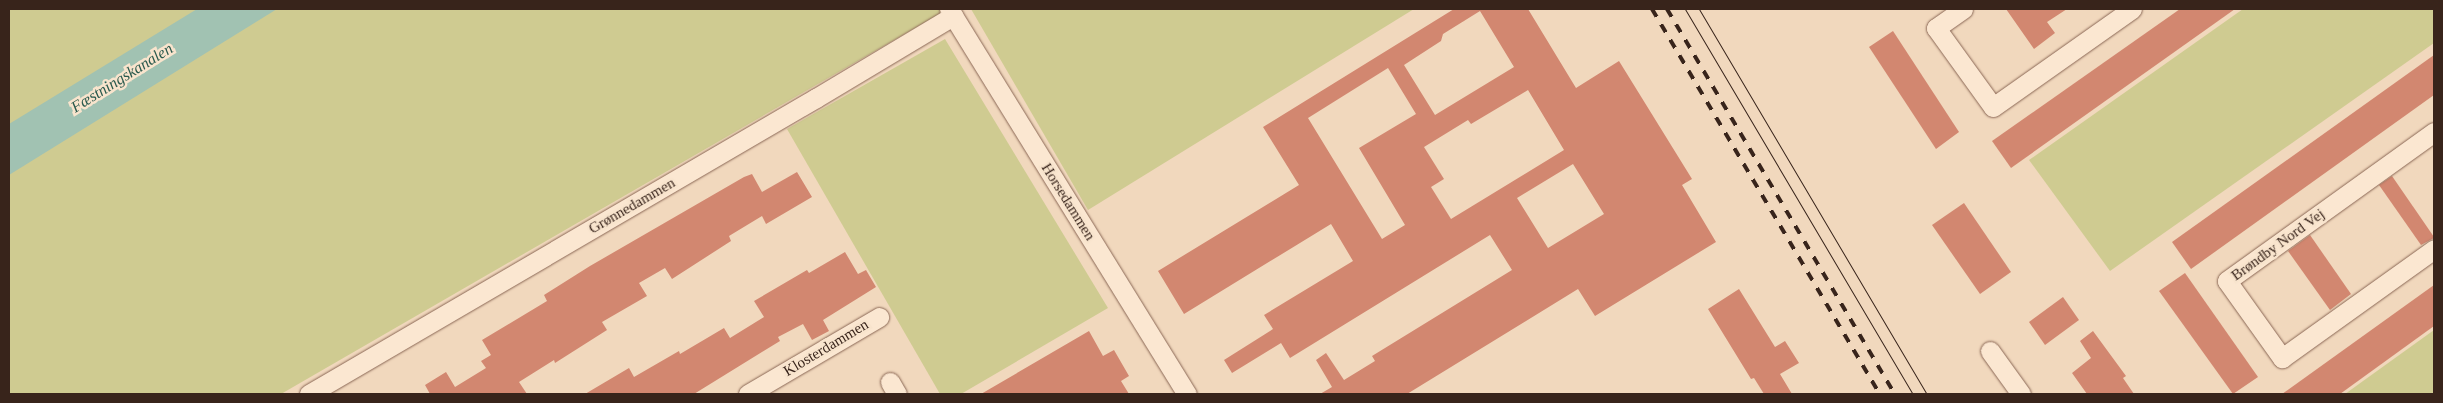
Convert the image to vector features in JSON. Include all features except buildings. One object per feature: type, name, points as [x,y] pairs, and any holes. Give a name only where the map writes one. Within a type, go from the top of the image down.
[{"type":"street","points":[[1963,9],[1936,28],[1992,107],[2132,9]]},
{"type":"street","name":"Horsedammen","points":[[951,12],[1184,393]]},
{"type":"street","name":"Grønnedammen","points":[[310,394],[951,12]]},
{"type":"street","name":"Brøndby Nord Vej","points":[[2434,132],[2226,281],[2282,358],[2434,248]]},
{"type":"street","name":"Klosterdammen","points":[[748,394],[879,317]]},
{"type":"street","points":[[1990,351],[2021,394]]},
{"type":"shaded area","points":[[9,9],[948,9],[281,394],[9,394]]},
{"type":"shaded area","points":[[971,9],[1414,9],[1088,210]]},
{"type":"shaded area","points":[[2243,9],[2434,9],[2434,43],[2110,271],[2029,160]]},
{"type":"shaded area","points":[[945,39],[1108,308],[961,394],[940,394],[787,129]]},
{"type":"shaded area","points":[[2434,330],[2434,394],[2345,394]]},
{"type":"water","name":"Fæstningskanalen","points":[[197,9],[277,9],[9,175],[9,124]]},
{"type":"tram line","points":[[1685,9],[1913,394]]},
{"type":"tram line","points":[[1699,9],[1927,394]]},
{"type":"railway","points":[[1652,9],[1880,394]]},
{"type":"railway","points":[[1667,9],[1895,394]]}]
